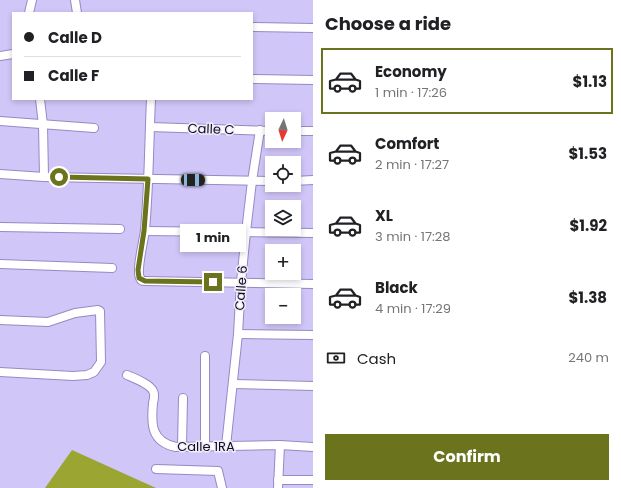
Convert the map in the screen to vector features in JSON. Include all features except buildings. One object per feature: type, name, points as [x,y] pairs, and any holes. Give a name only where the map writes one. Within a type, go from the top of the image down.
[{"type":"street","points":[[29,12],[32,0]]},
{"type":"street","points":[[75,0],[77,12]]},
{"type":"street","points":[[253,27],[313,28]]},
{"type":"street","points":[[0,56],[12,54]]},
{"type":"street","points":[[253,79],[313,80]]},
{"type":"street","points":[[40,100],[43,125],[44,177]]},
{"type":"street","points":[[151,100],[148,179],[144,231],[138,270],[139,278],[145,281],[313,284]]},
{"type":"street","points":[[0,121],[94,128]]},
{"type":"street","name":"Calle C","points":[[150,127],[265,130]]},
{"type":"street","name":"Calle 6","points":[[226,446],[238,334],[246,232],[260,130]]},
{"type":"street","points":[[301,131],[313,131]]},
{"type":"street","points":[[0,174],[44,177],[265,181]]},
{"type":"street","points":[[301,181],[313,180]]},
{"type":"street","points":[[0,227],[120,229]]},
{"type":"street","points":[[144,231],[313,233]]},
{"type":"street","points":[[0,264],[112,268]]},
{"type":"street","points":[[0,320],[48,322],[75,313],[96,310],[100,311],[101,362],[94,372],[87,375],[73,376],[0,372]]},
{"type":"street","points":[[238,334],[313,335]]},
{"type":"street","points":[[205,356],[205,446]]},
{"type":"street","name":"Calle 1RA","points":[[127,375],[138,379],[152,389],[154,393],[152,416],[153,428],[162,442],[169,445],[280,445],[313,447]]},
{"type":"street","points":[[233,384],[313,386]]},
{"type":"street","points":[[182,446],[183,398]]},
{"type":"street","points":[[280,445],[278,484],[313,480]]},
{"type":"street","points":[[156,469],[218,471],[222,488]]},
{"type":"green space","points":[[72,450],[156,488],[45,488]]},
{"type":"route","points":[[59,177],[148,179],[144,231],[138,270],[139,278],[145,281],[213,282]]}]
